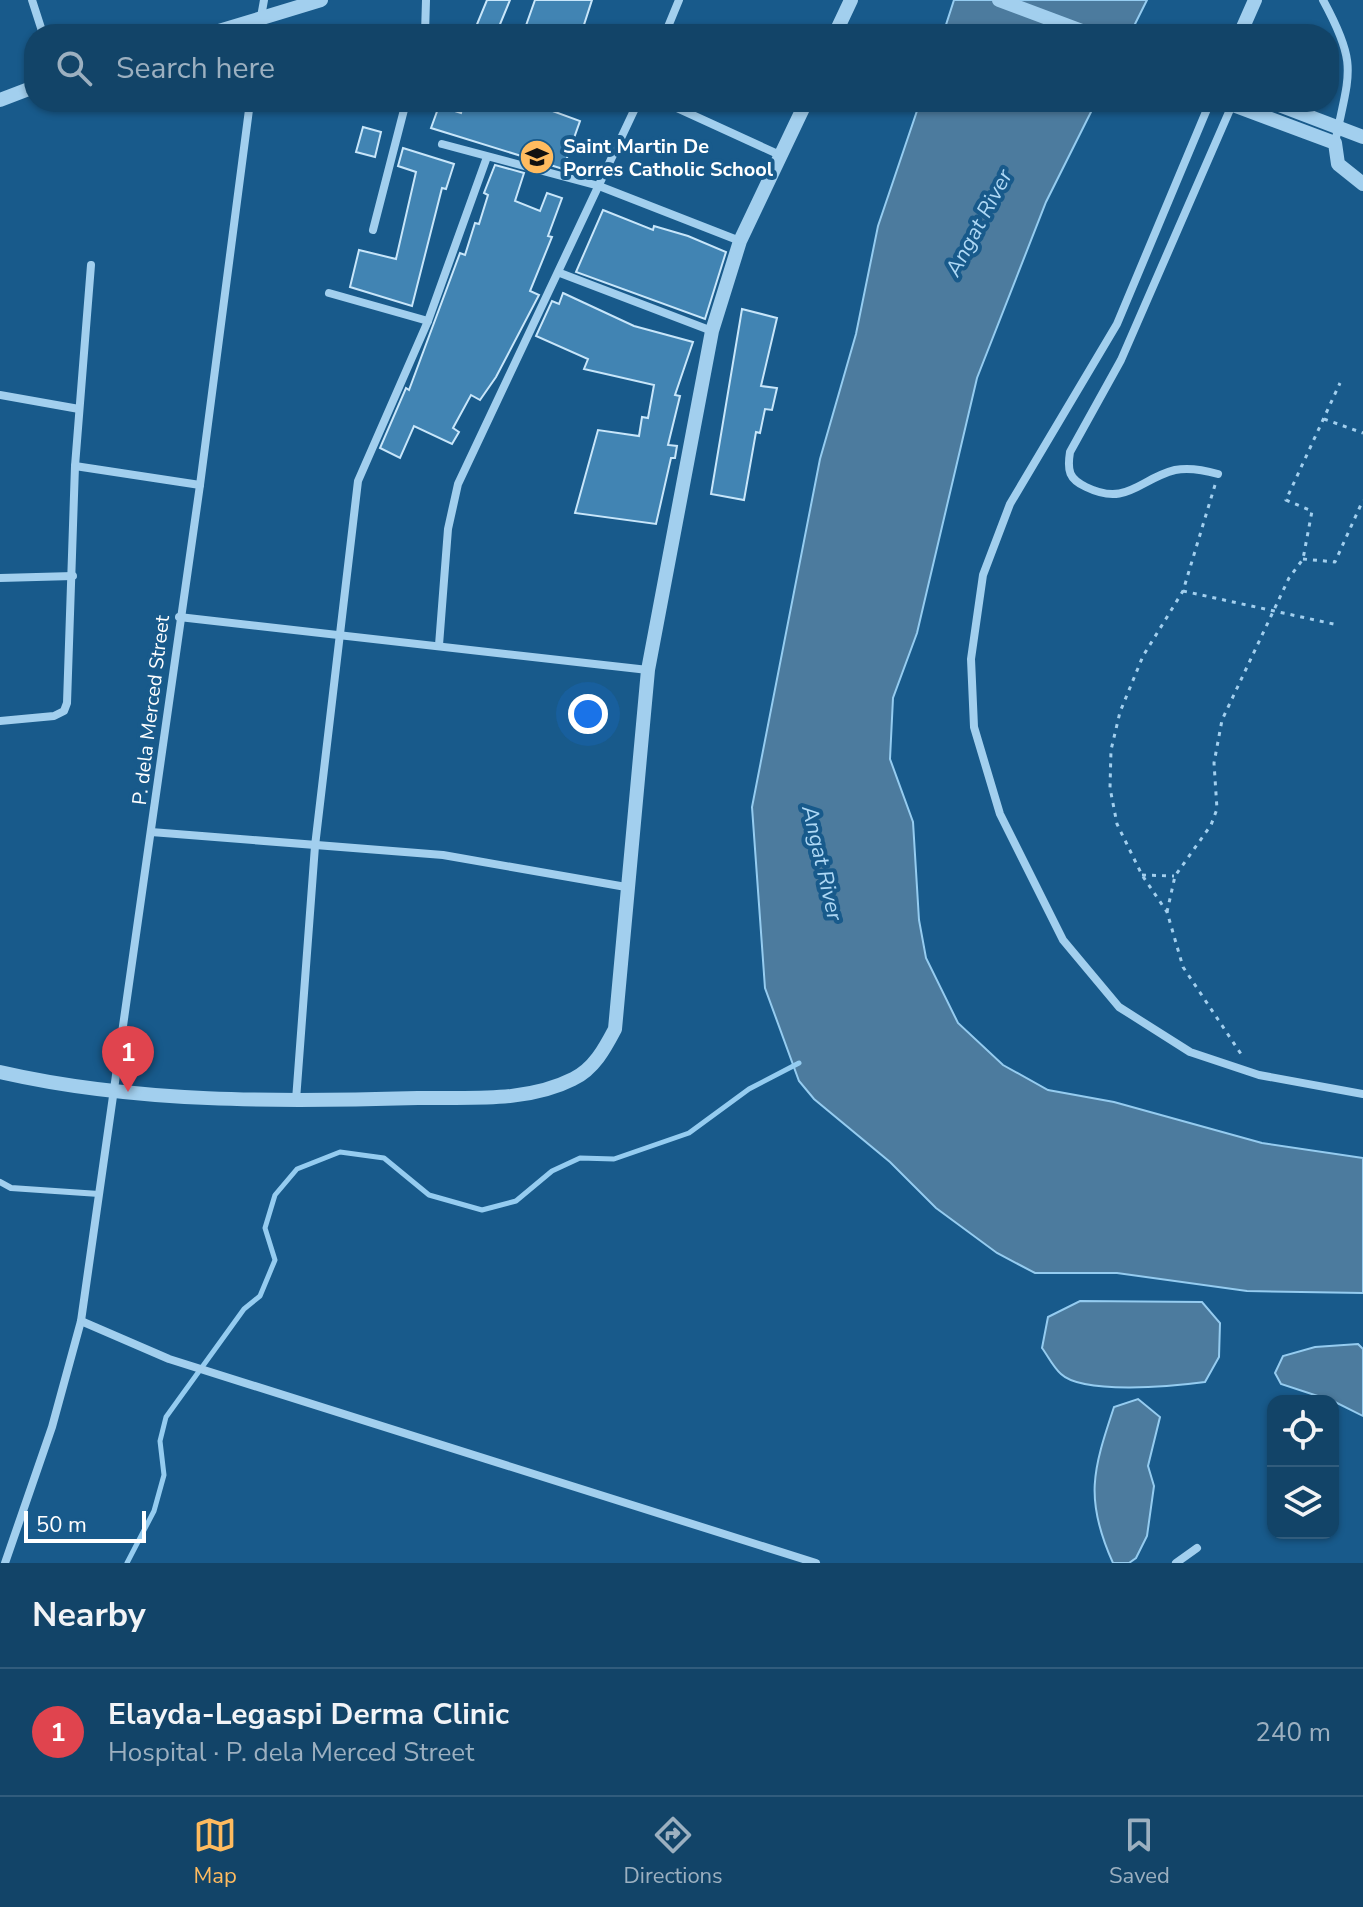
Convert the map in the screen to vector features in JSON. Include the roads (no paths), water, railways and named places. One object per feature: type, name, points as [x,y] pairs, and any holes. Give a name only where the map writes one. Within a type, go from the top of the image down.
[{"type":"street","points":[[32,0],[40,24]]},
{"type":"street","points":[[260,24],[264,0]]},
{"type":"street","points":[[266,24],[321,0]]},
{"type":"street","points":[[425,24],[426,0]]},
{"type":"street","points":[[669,24],[679,0]]},
{"type":"street","points":[[840,24],[851,0]]},
{"type":"street","points":[[999,0],[1063,24]]},
{"type":"street","points":[[1244,24],[1255,0]]},
{"type":"street","points":[[1323,0],[1336,24]]},
{"type":"street","points":[[1339,31],[1345,42],[1349,64],[1335,143],[1338,164],[1363,184]]},
{"type":"street","points":[[0,100],[24,91]]},
{"type":"street","name":"P. dela Merced Street","points":[[5,1563],[52,1427],[81,1321],[200,485],[249,112]]},
{"type":"street","points":[[373,230],[403,112]]},
{"type":"street","points":[[439,645],[448,529],[458,484],[633,112]]},
{"type":"street","points":[[686,112],[782,156]]},
{"type":"street","points":[[0,1072],[115,1089],[296,1101],[518,1096],[574,1079],[599,1057],[615,1029],[648,670],[712,331],[740,241],[802,112]]},
{"type":"street","points":[[1206,112],[1117,324],[1010,504],[983,575],[971,659],[974,727],[1000,814],[1063,940],[1119,1007],[1190,1052],[1259,1075],[1363,1094]]},
{"type":"street","points":[[1218,474],[1197,468],[1176,470],[1119,495],[1093,490],[1074,481],[1067,469],[1070,452],[1121,360],[1224,112]]},
{"type":"street","points":[[1252,112],[1335,143]]},
{"type":"street","points":[[1297,112],[1363,137]]},
{"type":"street","points":[[442,144],[599,186],[740,241]]},
{"type":"street","points":[[296,1101],[315,846],[358,481],[428,321],[487,157]]},
{"type":"street","points":[[0,721],[54,716],[64,711],[67,703],[75,466],[91,265]]},
{"type":"street","points":[[560,273],[712,331]]},
{"type":"street","points":[[329,293],[428,321]]},
{"type":"street","points":[[0,395],[79,409]]},
{"type":"street","points":[[75,466],[200,485]]},
{"type":"street","points":[[0,578],[73,576]]},
{"type":"street","points":[[179,617],[648,670]]},
{"type":"street","points":[[151,832],[443,855],[626,887]]},
{"type":"street","points":[[81,1321],[169,1359],[816,1563]]},
{"type":"street","points":[[1176,1563],[1197,1548]]},
{"type":"lane","points":[[0,1182],[11,1188],[99,1194]]},
{"type":"water","points":[[954,0],[1147,0],[1135,24],[946,24]]},
{"type":"water","name":"Angat River","points":[[917,112],[1091,112],[1046,202],[977,378],[917,633],[893,698],[890,759],[913,822],[919,920],[926,958],[958,1023],[1003,1065],[1048,1090],[1114,1102],[1262,1143],[1363,1158],[1363,1293],[1247,1291],[1117,1273],[1035,1273],[997,1253],[936,1208],[890,1162],[814,1099],[799,1081],[765,988],[752,807],[820,459],[856,334],[878,226]]},
{"type":"water","points":[[1080,1301],[1202,1302],[1220,1323],[1219,1357],[1205,1382],[1108,1387],[1072,1381],[1058,1371],[1042,1348],[1048,1317]]},
{"type":"water","points":[[1358,1344],[1363,1349],[1363,1416],[1339,1404],[1339,1395],[1315,1395],[1281,1384],[1275,1373],[1283,1356],[1315,1347]]},
{"type":"water","points":[[1138,1399],[1160,1417],[1148,1466],[1154,1486],[1147,1536],[1136,1558],[1129,1563],[1113,1563],[1104,1541],[1095,1502],[1097,1467],[1114,1407]]},
{"type":"waterway","points":[[127,1563],[154,1511],[164,1475],[160,1441],[166,1417],[244,1309],[260,1296],[275,1260],[265,1228],[275,1195],[297,1169],[340,1152],[384,1158],[429,1195],[482,1210],[516,1201],[552,1171],[580,1158],[614,1159],[689,1133],[749,1089],[799,1063]]},
{"type":"place","name":"Saint Martin De Porres Catholic School","points":[[537,157]]},
{"type":"place","name":"Elayda-Legaspi Derma Clinic","points":[[128,1092]]}]
